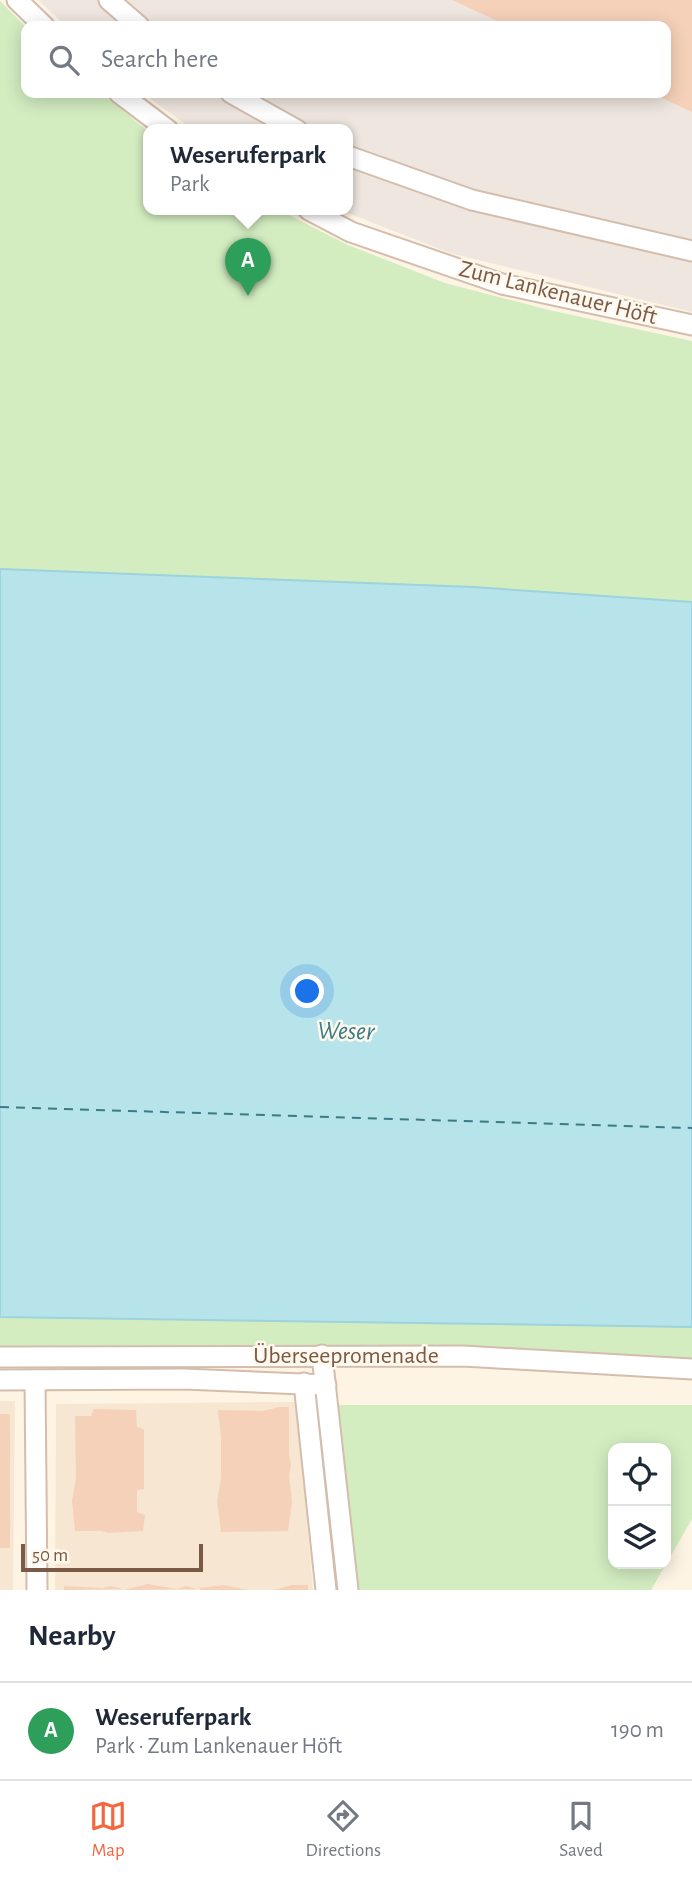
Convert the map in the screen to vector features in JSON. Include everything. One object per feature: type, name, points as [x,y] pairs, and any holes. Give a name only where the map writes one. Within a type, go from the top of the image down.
[{"type":"street","points":[[17,0],[39,21]]},
{"type":"street","points":[[109,0],[133,21]]},
{"type":"street","points":[[126,98],[160,124]]},
{"type":"street","points":[[240,98],[286,124]]},
{"type":"street","points":[[353,158],[472,200],[692,251]]},
{"type":"street","name":"Zum Lankenauer Höft","points":[[319,215],[351,232],[502,284],[692,325]]},
{"type":"street","points":[[322,1355],[348,1590]]},
{"type":"street","name":"Überseepromenade","points":[[0,1357],[463,1356],[692,1370]]},
{"type":"street","name":"Überseepromenade","points":[[0,1380],[184,1379],[326,1385]]},
{"type":"street","points":[[35,1380],[37,1590]]},
{"type":"street","points":[[304,1383],[326,1590]]},
{"type":"shaded area","points":[[38,0],[692,0],[692,312],[450,253],[353,215],[353,124],[186,124],[149,98],[671,98],[671,21],[61,21]]},
{"type":"shaded area","points":[[0,1401],[15,1401],[13,1590],[0,1590]]},
{"type":"shaded area","points":[[297,1402],[313,1590],[55,1590],[56,1404]]},
{"type":"green space","points":[[0,1],[21,22],[21,98],[107,98],[143,127],[143,215],[289,215],[348,245],[445,283],[549,310],[692,341],[692,602],[473,587],[0,569]]},
{"type":"green space","points":[[0,1317],[692,1327],[692,1362],[425,1346],[0,1347]]},
{"type":"green space","points":[[338,1405],[692,1405],[692,1519],[671,1555],[671,1443],[608,1443],[608,1569],[663,1569],[651,1590],[359,1590]]},
{"type":"water","name":"Weser","points":[[0,569],[473,587],[692,602],[692,1327],[0,1317]]},
{"type":"building","points":[[452,0],[692,0],[692,112],[662,98],[671,98],[671,21],[497,21]]},
{"type":"building","points":[[289,1407],[289,1476],[292,1502],[288,1531],[221,1532],[217,1501],[221,1478],[218,1410],[263,1411]]},
{"type":"building","points":[[94,1409],[136,1410],[137,1427],[144,1429],[144,1489],[137,1490],[137,1512],[145,1515],[143,1531],[75,1531],[72,1501],[76,1479],[75,1416],[91,1416]]},
{"type":"building","points":[[0,1414],[10,1414],[10,1548],[0,1548]]},
{"type":"building","points":[[148,1584],[177,1589],[186,1586],[197,1589],[124,1590]]},
{"type":"building","points":[[224,1585],[247,1590],[200,1590],[200,1588]]},
{"type":"building","points":[[292,1585],[308,1585],[308,1590],[274,1590]]},
{"type":"building","points":[[64,1586],[111,1586],[123,1589],[64,1590]]},
{"type":"ferry route","points":[[0,1107],[692,1128]]},
{"type":"place","name":"Weseruferpark","points":[[248,296]]}]
